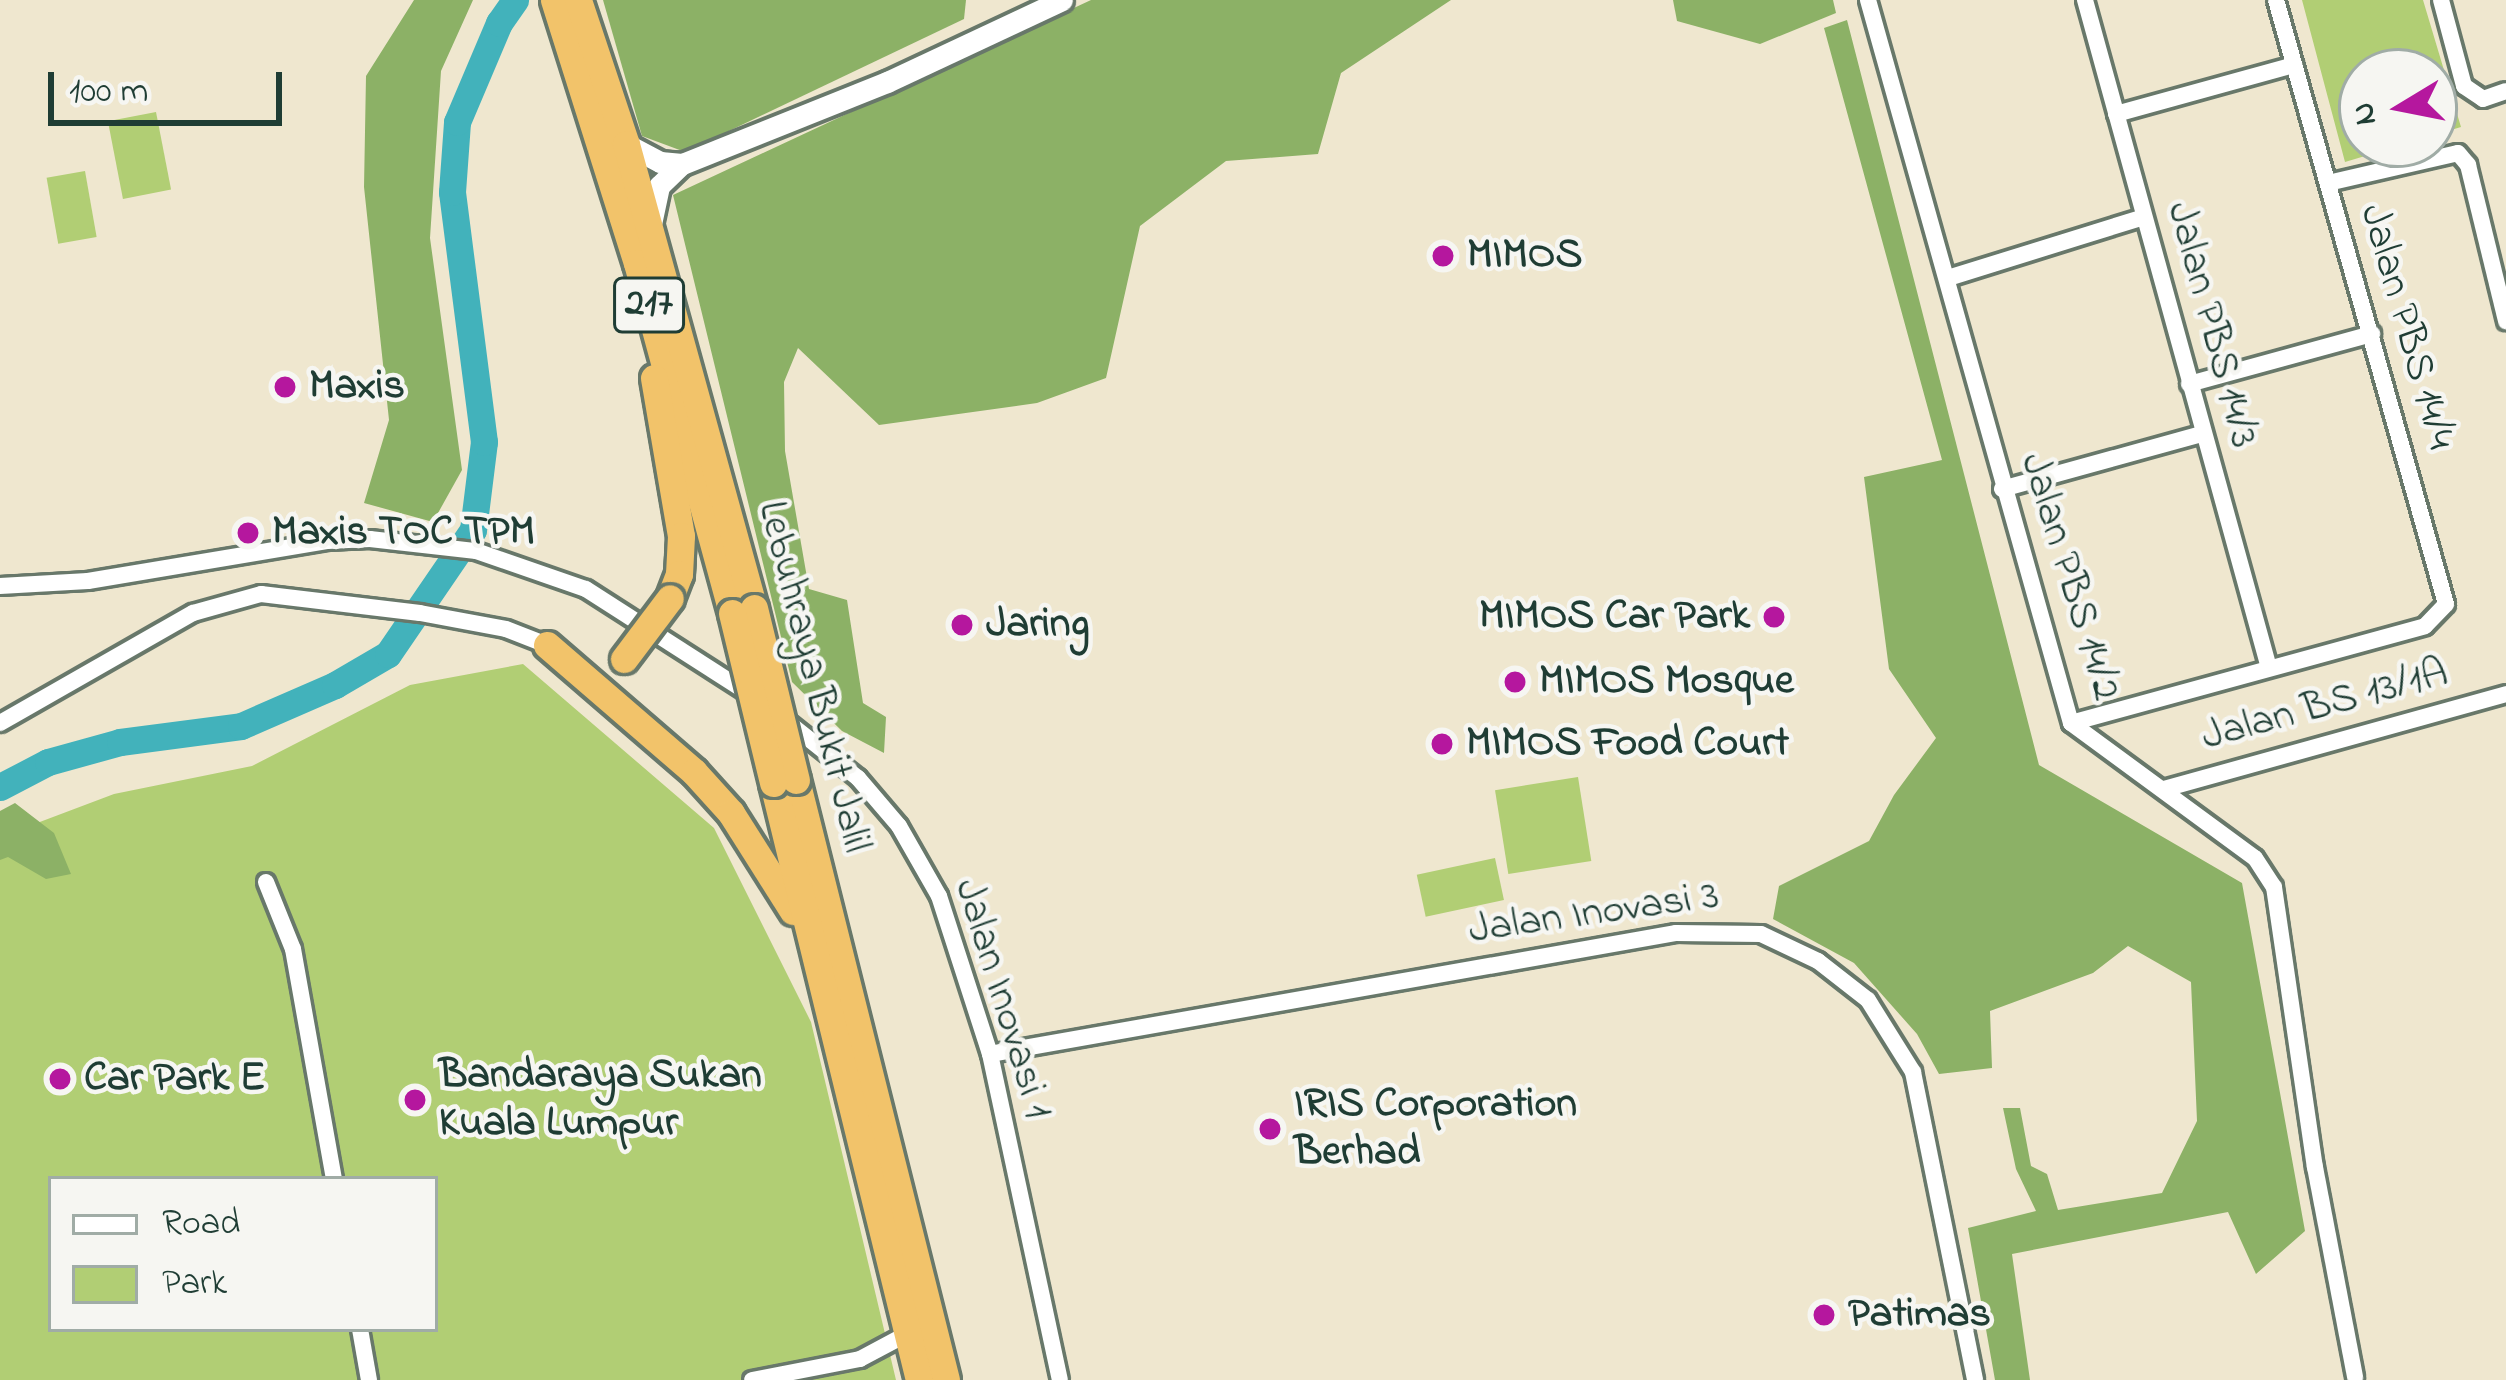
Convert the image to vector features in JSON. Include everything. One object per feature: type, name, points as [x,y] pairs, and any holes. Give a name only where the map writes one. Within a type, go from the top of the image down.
[{"type":"highway","name":"Lebuhraya Bukit Jalil","points":[[554,0],[743,610]]},
{"type":"highway","name":"Lebuhraya Bukit Jalil","points":[[578,0],[650,231],[785,782],[946,1380]]},
{"type":"highway","points":[[547,645],[590,664],[610,666],[624,659],[670,598],[679,574],[681,536],[637,263]]},
{"type":"highway","points":[[547,645],[731,813],[803,924]]},
{"type":"highway","name":"Lebuhraya Bukit Jalil","points":[[785,782],[803,924],[919,1380]]},
{"type":"street","points":[[650,231],[659,186],[682,164],[886,82],[1062,0]]},
{"type":"street","name":"Jalan PBS 14/2","points":[[1868,0],[2071,723],[2255,857],[2275,887],[2314,1167],[2355,1377]]},
{"type":"street","name":"Jalan PBS 14/3","points":[[2085,0],[2269,668]]},
{"type":"street","name":"Jalan PBS 14/4","points":[[2269,668],[2425,626],[2446,604],[2276,0]]},
{"type":"street","points":[[2441,0],[2464,86],[2483,99],[2506,91]]},
{"type":"street","points":[[2116,114],[2294,65]]},
{"type":"street","points":[[626,144],[660,162],[682,164]]},
{"type":"street","points":[[2328,183],[2458,153],[2468,165],[2506,321]]},
{"type":"street","points":[[1948,278],[2144,217]]},
{"type":"street","points":[[2189,384],[2372,334]]},
{"type":"street","points":[[2002,489],[2202,434]]},
{"type":"street","name":"Jalan Inovasi 1","points":[[0,586],[88,580],[221,554],[370,539],[476,551],[586,589],[658,631],[808,735],[858,778],[899,826],[939,896],[990,1054],[1060,1380]]},
{"type":"street","points":[[0,723],[193,613],[229,599],[295,594],[506,629],[547,645]]},
{"type":"street","points":[[2071,723],[2269,668]]},
{"type":"street","name":"Jalan BS 13/1A","points":[[2164,789],[2506,694]]},
{"type":"street","points":[[266,882],[293,949],[333,1176]]},
{"type":"street","name":"Jalan Inovasi 3","points":[[990,1054],[1676,934],[1761,934],[1818,961],[1868,1000],[1913,1072],[1975,1380]]},
{"type":"street","points":[[361,1332],[369,1380]]},
{"type":"street","points":[[752,1380],[860,1359],[909,1333]]},
{"type":"green space","points":[[414,0],[473,0],[441,71],[430,238],[462,470],[433,522],[364,503],[389,420],[364,187],[366,76]]},
{"type":"green space","points":[[603,0],[966,0],[964,19],[685,152],[642,136]]},
{"type":"green space","points":[[1091,0],[1451,0],[1341,73],[1318,154],[1226,161],[1140,226],[1106,378],[1037,403],[879,425],[798,348],[784,382],[785,451],[809,589],[847,600],[863,703],[886,717],[884,753],[842,731],[792,682],[673,195]]},
{"type":"green space","points":[[1673,0],[1833,0],[1836,13],[1760,44],[1677,21]]},
{"type":"green space","points":[[2302,0],[2423,0],[2437,48],[2338,48],[2338,136]]},
{"type":"green space","points":[[1847,20],[2039,765],[2242,883],[2305,1231],[2256,1274],[2228,1212],[2012,1254],[2030,1380],[1995,1380],[1968,1228],[2036,1211],[2016,1169],[2003,1108],[2020,1108],[2031,1166],[2047,1174],[2058,1210],[2162,1193],[2197,1121],[2191,982],[2128,946],[2093,973],[1990,1011],[1992,1068],[1939,1074],[1917,1034],[1854,963],[1773,919],[1779,886],[1869,841],[1894,795],[1936,738],[1889,669],[1864,477],[1942,460],[1824,28]]},
{"type":"green space","points":[[156,112],[171,190],[123,199],[108,121]]},
{"type":"green space","points":[[85,171],[97,237],[58,244],[47,178]]},
{"type":"green space","name":"Bandaraya Sukan Kuala Lumpur","points":[[523,664],[714,828],[811,1022],[896,1380],[0,1380],[0,837],[114,794],[252,766],[410,685]]},
{"type":"green space","points":[[1578,777],[1591,861],[1508,874],[1495,790]]},
{"type":"green space","points":[[15,803],[54,833],[71,874],[46,879],[8,857],[0,860],[0,811]]},
{"type":"green space","points":[[1495,858],[1504,900],[1426,917],[1417,875]]},
{"type":"waterway","points":[[0,787],[48,762],[120,742],[241,726],[335,685],[388,654],[473,530],[484,442],[452,192],[457,122],[499,23],[515,0]]},
{"type":"place","name":"MIMOS","points":[[1443,256]]},
{"type":"place","name":"Maxis","points":[[285,387]]},
{"type":"place","name":"Maxis TOC TPM","points":[[248,533]]},
{"type":"place","name":"MIMOS Car Park","points":[[1774,617]]},
{"type":"place","name":"Jaring","points":[[962,625]]},
{"type":"place","name":"MIMOS Mosque","points":[[1515,682]]},
{"type":"place","name":"MIMOS Food Court","points":[[1442,744]]},
{"type":"place","name":"Car Park E","points":[[60,1079]]},
{"type":"place","name":"Bandaraya Sukan Kuala Lumpur","points":[[415,1100]]},
{"type":"place","name":"IRIS Corporation Berhad","points":[[1270,1129]]},
{"type":"place","name":"Patimas","points":[[1824,1315]]}]
